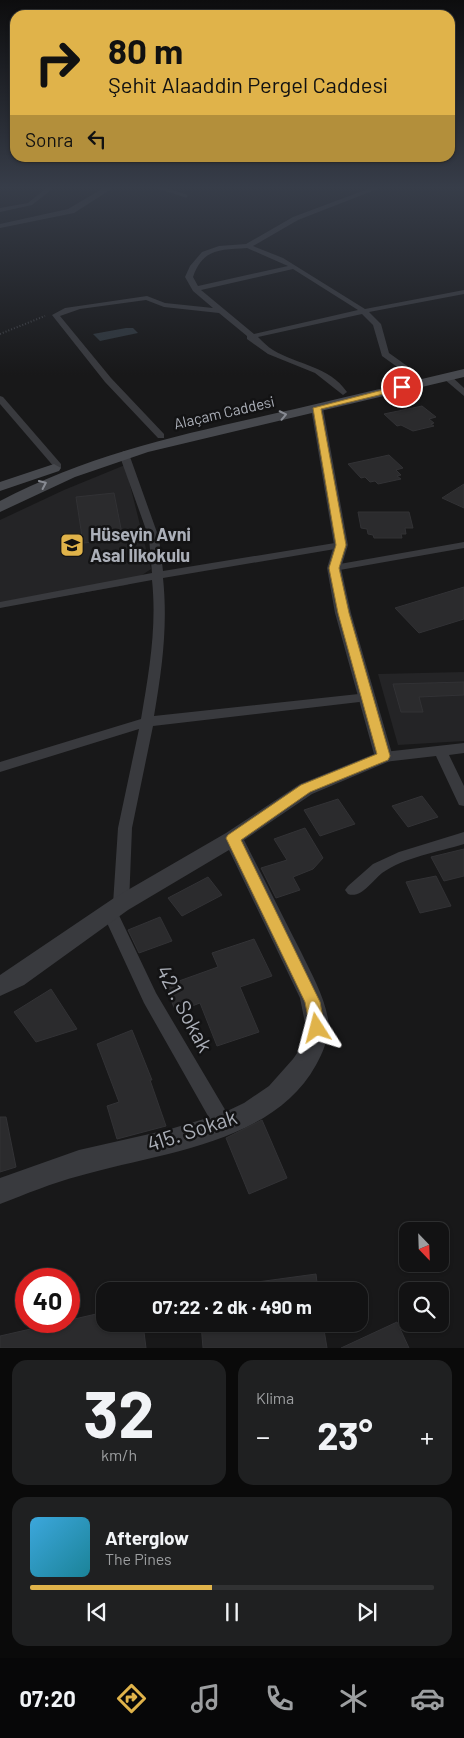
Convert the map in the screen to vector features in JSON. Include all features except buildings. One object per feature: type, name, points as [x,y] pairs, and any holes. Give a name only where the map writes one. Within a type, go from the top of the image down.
[{"type":"main road","name":"Alaçam Caddesi","points":[[0,487],[58,466],[271,406],[343,392],[464,363]]},
{"type":"main road","name":"Alaçam Caddesi","points":[[0,507],[68,473],[124,454],[464,373]]},
{"type":"street","points":[[217,249],[199,256],[193,264],[189,277],[196,289],[250,337],[271,352],[318,371],[338,385],[343,392]]},
{"type":"street","points":[[256,249],[282,259],[364,311],[377,324],[385,354],[414,375]]},
{"type":"street","points":[[196,289],[294,267]]},
{"type":"street","points":[[250,337],[364,311],[464,292]]},
{"type":"street","points":[[161,436],[108,380],[56,315],[72,308],[147,298],[164,305],[222,311]]},
{"type":"street","points":[[447,377],[464,393]]},
{"type":"street","points":[[0,399],[4,412],[58,466]]},
{"type":"street","points":[[317,408],[341,545],[334,568],[344,613],[384,756]]},
{"type":"street","points":[[116,908],[125,828],[141,757],[145,722],[159,646],[159,576],[154,538],[124,454]]},
{"type":"street","points":[[0,605],[248,559],[341,545]]},
{"type":"street","points":[[334,568],[464,545]]},
{"type":"street","points":[[0,768],[145,722],[368,697]]},
{"type":"street","points":[[0,986],[16,978],[116,908],[233,838],[306,788],[384,756],[464,748]]},
{"type":"street","points":[[440,750],[464,801]]},
{"type":"street","name":"415. Sokak","points":[[0,1191],[77,1164],[209,1130],[239,1118],[273,1097],[294,1077],[310,1056],[317,1028],[309,994],[233,838]]},
{"type":"street","points":[[353,890],[378,868],[404,856],[464,838]]},
{"type":"street","name":"421. Sokak","points":[[116,908],[150,998],[223,1124]]},
{"type":"path","points":[[0,334],[42,316],[56,315]]},
{"type":"shaded area","points":[[133,328],[138,333],[100,341],[93,334]]},
{"type":"shaded area","name":"Hüseyin Avni Asal İlkokulu","points":[[125,465],[151,569],[127,585],[0,607],[0,520],[64,490]]},
{"type":"shaded area","points":[[464,672],[464,741],[398,745],[378,674]]},
{"type":"place","name":"Hüseyin Avni Asal İlkokulu","points":[[72,545]]},
{"type":"route","points":[[317,1028],[312,1002],[299,972],[262,893],[233,838],[306,788],[384,756],[344,613],[334,568],[341,545],[317,408],[402,387]]}]
